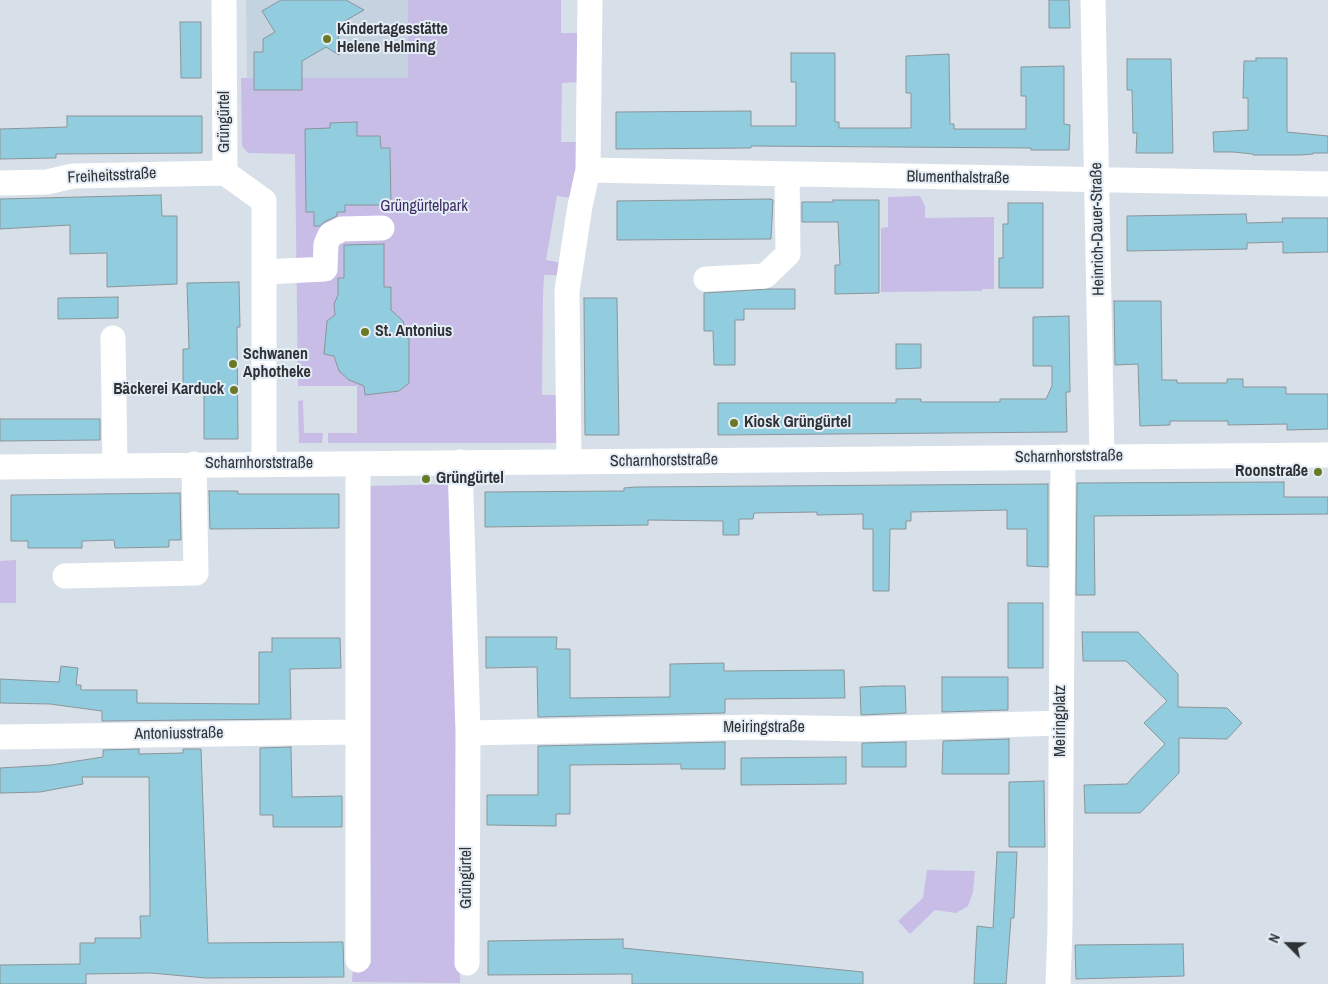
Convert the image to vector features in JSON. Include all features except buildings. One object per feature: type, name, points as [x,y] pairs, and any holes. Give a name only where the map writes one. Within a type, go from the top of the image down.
[{"type":"street","name":"Grüngürtel","points":[[224,0],[225,173],[264,201],[264,464]]},
{"type":"street","points":[[569,462],[567,291],[580,206],[588,170],[590,0]]},
{"type":"street","name":"Heinrich-Dauer-Straße","points":[[1093,0],[1102,457]]},
{"type":"street","name":"Blumenthalstraße","points":[[588,170],[1328,184]]},
{"type":"street","name":"Freiheitsstraße","points":[[0,184],[47,182],[73,176],[225,173]]},
{"type":"street","points":[[706,279],[765,276],[788,254],[786,174]]},
{"type":"street","points":[[264,272],[325,269],[326,244],[330,235],[342,229],[382,228]]},
{"type":"street","points":[[114,338],[115,465]]},
{"type":"street","name":"Scharnhorststraße","points":[[0,467],[1328,455]]},
{"type":"street","name":"Meiringplatz","points":[[1058,984],[1063,458]]},
{"type":"street","name":"Grüngürtel","points":[[460,462],[468,733],[467,963]]},
{"type":"street","points":[[65,576],[196,573],[194,464]]},
{"type":"street","points":[[358,464],[358,960]]},
{"type":"street","name":"Meiringstraße","points":[[468,733],[759,727],[864,728],[1060,723]]},
{"type":"street","name":"Antoniusstraße","points":[[0,737],[358,732]]},
{"type":"shaded area","name":"Kindertagesstätte Helene Helming","points":[[246,0],[408,0],[409,78],[247,78]]},
{"type":"green space","name":"Grüngürtelpark","points":[[408,0],[561,0],[561,33],[582,33],[581,82],[562,83],[561,142],[580,142],[573,198],[557,196],[546,260],[563,263],[561,275],[544,275],[542,395],[559,395],[560,443],[328,443],[328,433],[357,433],[357,386],[298,386],[295,154],[248,153],[242,146],[241,78],[408,78]]},
{"type":"green space","points":[[920,196],[925,206],[925,218],[994,217],[994,289],[982,289],[982,291],[881,292],[881,228],[888,227],[888,197]]},
{"type":"green space","points":[[303,400],[304,433],[323,433],[322,443],[299,443],[298,401]]},
{"type":"green space","points":[[453,484],[460,983],[352,982],[353,965],[371,964],[368,486]]},
{"type":"green space","points":[[16,560],[16,603],[0,603],[0,561]]},
{"type":"green space","points":[[927,870],[975,871],[973,892],[968,906],[956,913],[935,910],[910,934],[898,921],[923,898]]},
{"type":"place","name":"Kindertagesstätte Helene Helming","points":[[327,39]]},
{"type":"place","name":"St. Antonius","points":[[365,332]]},
{"type":"place","name":"Schwanen Aphotheke","points":[[233,364]]},
{"type":"place","name":"Bäckerei Karduck","points":[[234,390]]},
{"type":"place","name":"Kiosk Grüngürtel","points":[[734,423]]},
{"type":"place","name":"Roonstraße","points":[[1318,472]]},
{"type":"place","name":"Grüngürtel","points":[[426,479]]}]
